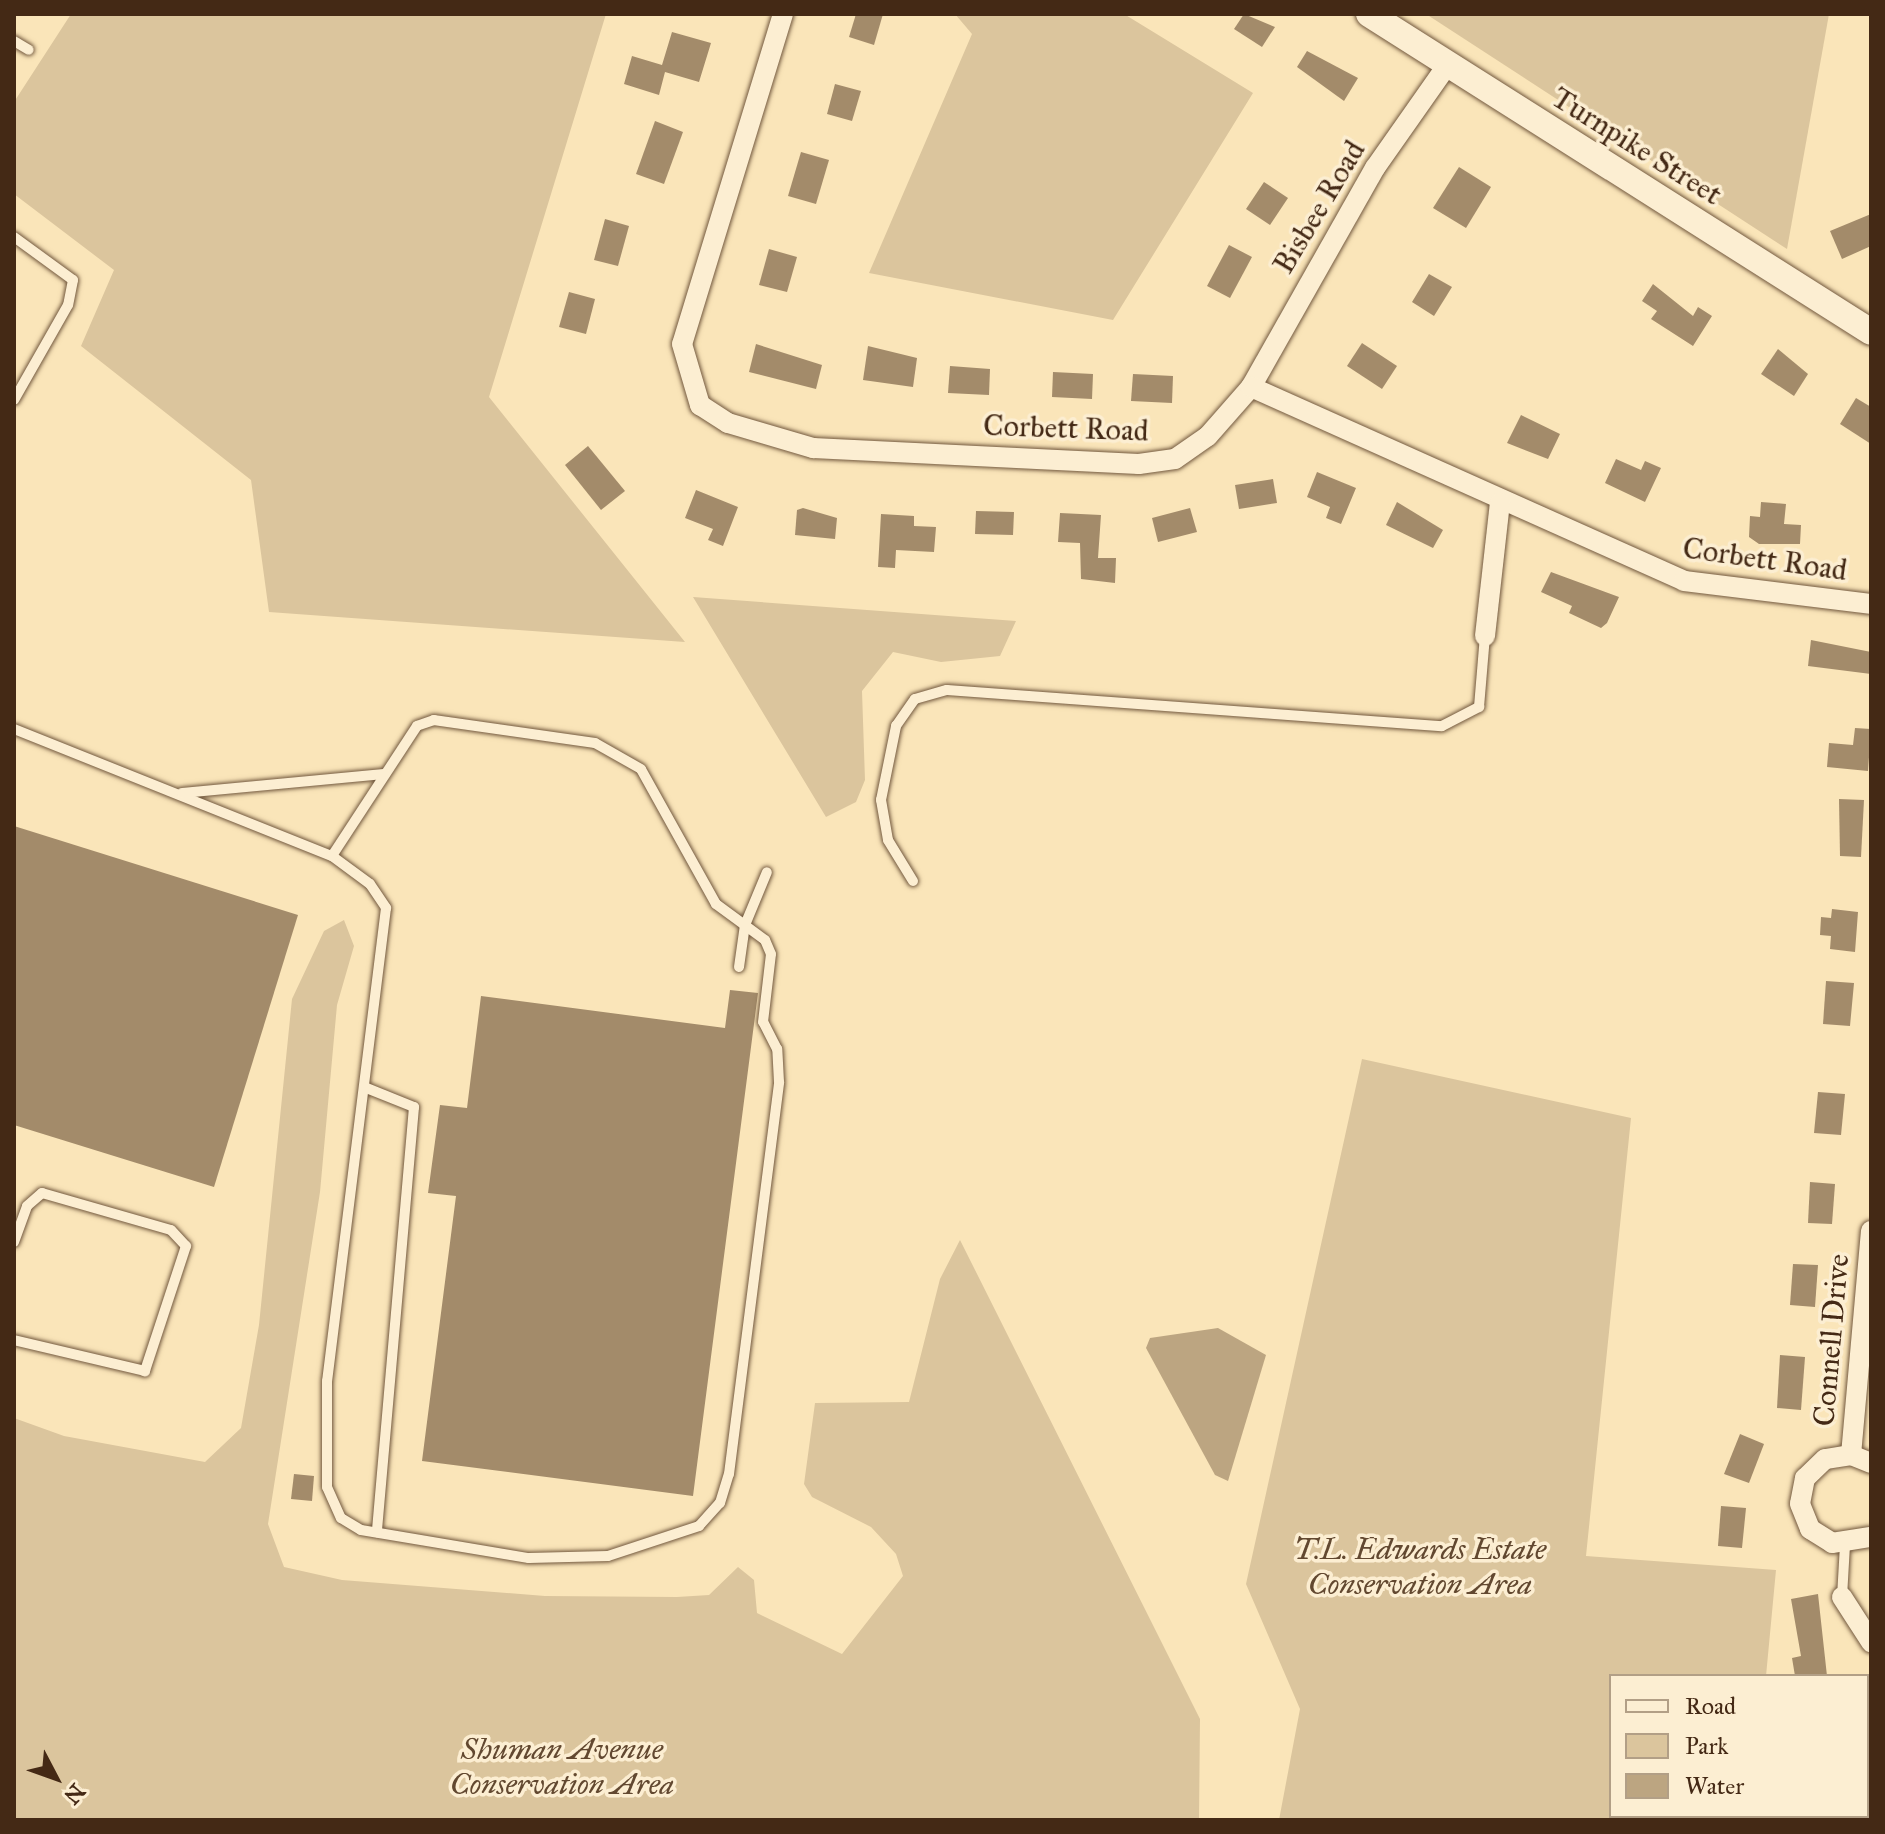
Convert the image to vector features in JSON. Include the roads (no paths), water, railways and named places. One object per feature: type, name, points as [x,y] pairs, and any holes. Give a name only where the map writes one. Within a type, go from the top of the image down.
[{"type":"street","name":"Corbett Road","points":[[783,14],[682,344],[700,405],[750,432],[813,448],[1139,464],[1175,459],[1208,436],[1251,387],[1500,503],[1684,581],[1871,604]]},
{"type":"street","name":"Turnpike Street","points":[[1369,14],[1871,332]]},
{"type":"street","name":"Bisbee Road","points":[[1251,387],[1375,168],[1448,64]]},
{"type":"street","points":[[1485,636],[1500,503]]},
{"type":"street","name":"Connell Drive","points":[[1851,1455],[1871,1231]]},
{"type":"street","name":"Connell Drive","points":[[1845,1545],[1810,1529],[1801,1490],[1825,1459],[1851,1455],[1871,1463]]},
{"type":"street","points":[[1845,1545],[1871,1537]]},
{"type":"street","points":[[1842,1597],[1871,1642]]},
{"type":"lane","points":[[14,41],[29,50]]},
{"type":"lane","points":[[14,237],[73,280],[68,305],[14,400]]},
{"type":"lane","points":[[913,881],[888,840],[881,800],[896,726],[915,699],[947,690],[1442,726],[1479,707],[1485,636]]},
{"type":"lane","points":[[14,729],[332,856],[370,884],[386,908],[325,1448],[327,1487],[341,1518],[377,1532],[529,1558],[608,1556],[699,1526],[720,1503],[779,1082],[777,1049],[763,1022],[771,954],[745,925],[716,904],[641,769],[619,751],[434,720],[417,726],[332,856]]},
{"type":"lane","points":[[179,793],[384,774]]},
{"type":"lane","points":[[739,967],[745,925],[767,872]]},
{"type":"lane","points":[[364,1087],[414,1107],[377,1532]]},
{"type":"lane","points":[[14,1242],[19,1211],[42,1193],[171,1230],[186,1246],[145,1371],[14,1340]]},
{"type":"lane","points":[[1842,1597],[1845,1545]]},
{"type":"water","points":[[1218,1328],[1266,1355],[1228,1481],[1215,1475],[1146,1348],[1150,1338]]},
{"type":"park label","name":"T.L. Edwards Estate Conservation Area","points":[[1420,1566]]},
{"type":"park label","name":"Shuman Avenue Conservation Area","points":[[562,1766]]}]
